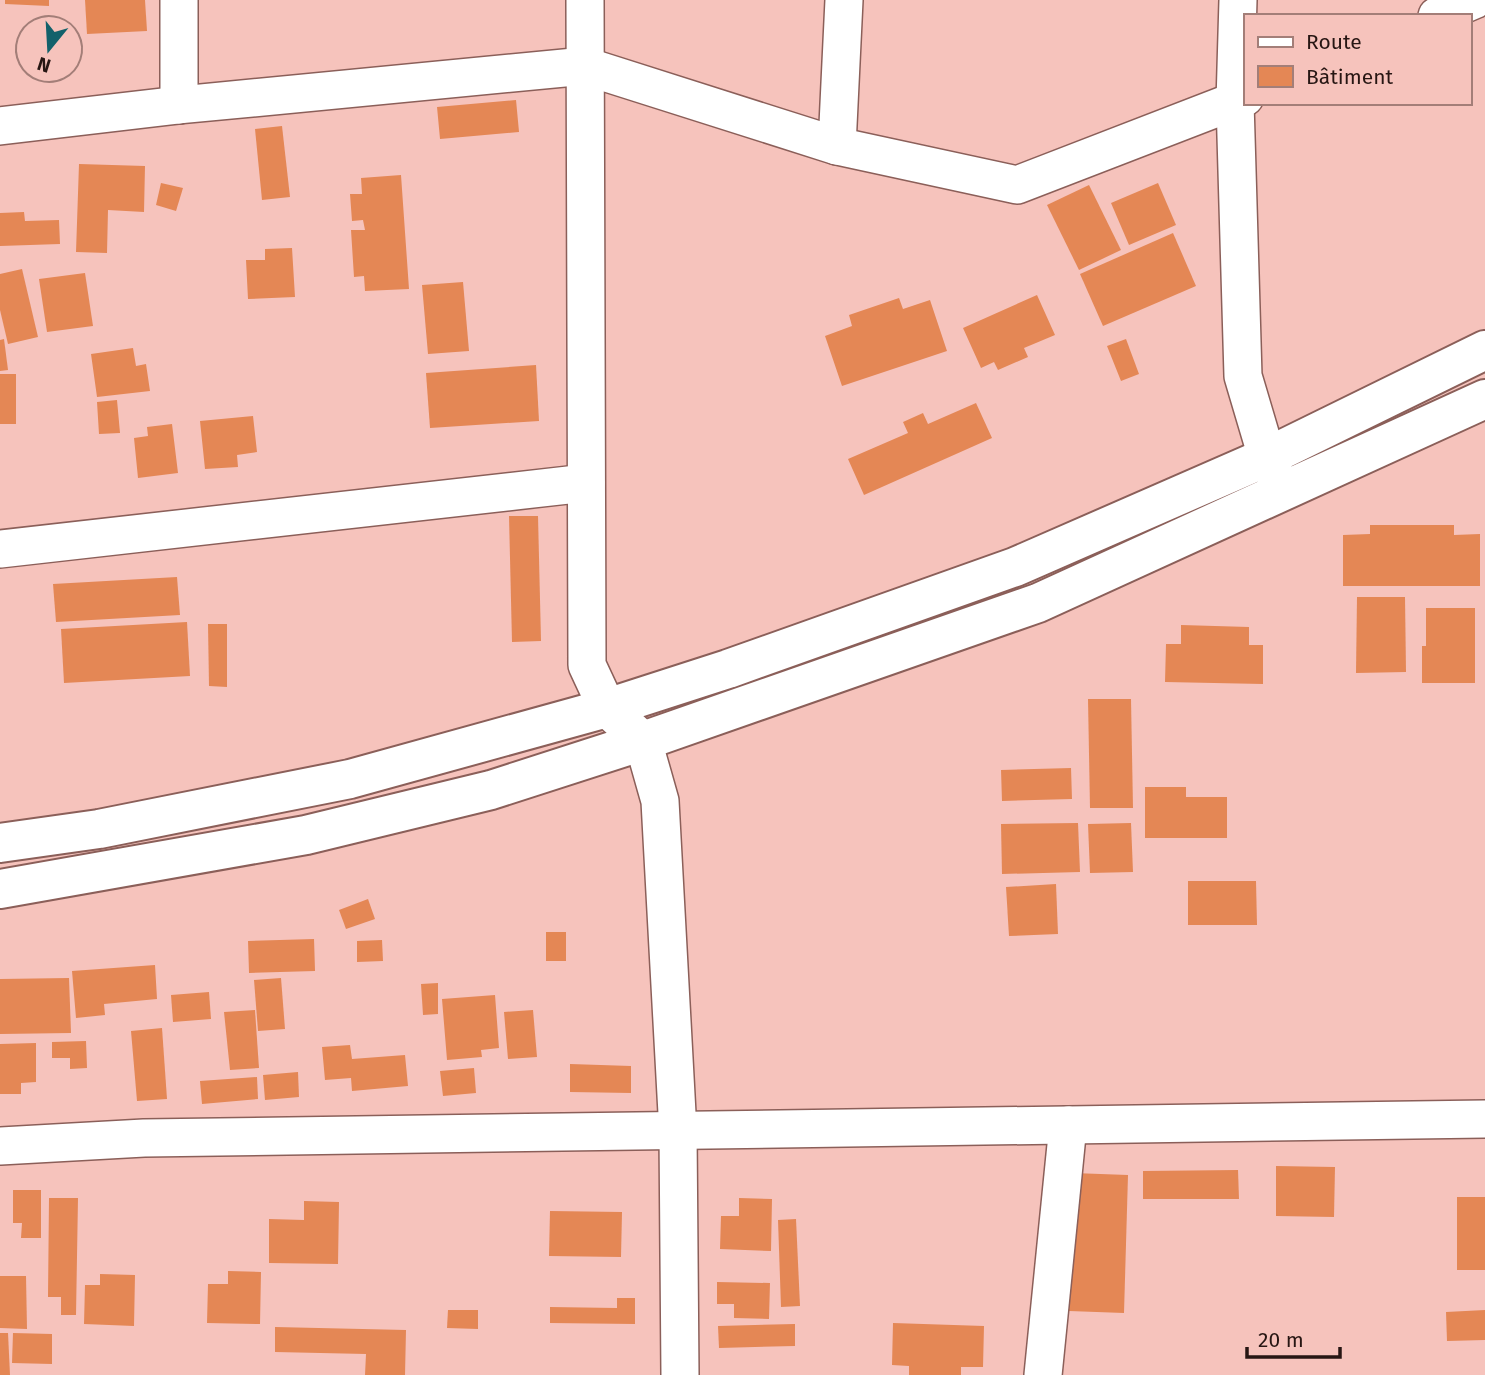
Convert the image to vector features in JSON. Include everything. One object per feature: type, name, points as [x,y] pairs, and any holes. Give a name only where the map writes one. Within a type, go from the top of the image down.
[{"type":"main road","points":[[0,843],[99,829],[351,779],[607,708],[728,669],[1015,567],[1267,457],[1485,350]]},
{"type":"main road","points":[[0,889],[306,835],[491,789],[643,741],[1038,603],[1485,399]]},
{"type":"street","points":[[179,0],[179,105]]},
{"type":"street","points":[[585,0],[587,665],[607,708],[643,741],[660,801],[678,1132],[680,1375]]},
{"type":"street","points":[[837,146],[844,0]]},
{"type":"street","points":[[1238,0],[1243,376],[1267,457],[1283,493]]},
{"type":"street","points":[[1442,14],[1474,0]]},
{"type":"street","points":[[0,125],[584,66],[837,146],[1017,185],[1240,100]]},
{"type":"street","points":[[0,549],[586,483]]},
{"type":"street","points":[[0,1146],[144,1138],[1485,1119]]},
{"type":"street","points":[[1043,1375],[1068,1125]]},
{"type":"building","points":[[5,0],[49,0],[49,6],[5,4]]},
{"type":"building","points":[[85,0],[145,0],[147,31],[87,34]]},
{"type":"building","points":[[516,100],[519,132],[440,139],[437,107]]},
{"type":"building","points":[[282,126],[290,197],[262,200],[255,129]]},
{"type":"building","points":[[79,164],[145,166],[144,212],[108,210],[107,253],[76,252]]},
{"type":"building","points":[[401,175],[409,289],[365,291],[364,276],[354,277],[351,230],[365,230],[363,220],[352,221],[350,194],[362,194],[361,178]]},
{"type":"building","points":[[161,183],[183,188],[176,211],[156,205]]},
{"type":"building","points":[[1158,183],[1176,225],[1129,245],[1111,203]]},
{"type":"building","points":[[1089,185],[1121,250],[1079,270],[1047,205]]},
{"type":"building","points":[[24,212],[25,221],[59,220],[60,244],[0,246],[0,213]]},
{"type":"building","points":[[1173,233],[1196,286],[1103,326],[1080,274]]},
{"type":"building","points":[[292,248],[295,297],[248,299],[246,260],[265,260],[265,249]]},
{"type":"building","points":[[22,269],[38,337],[8,344],[0,310],[0,274]]},
{"type":"building","points":[[85,273],[93,326],[47,332],[39,279]]},
{"type":"building","points":[[463,282],[469,351],[428,354],[422,285]]},
{"type":"building","points":[[1037,295],[1055,335],[1024,348],[1028,357],[998,370],[994,362],[981,368],[963,328]]},
{"type":"building","points":[[899,298],[903,309],[930,300],[947,351],[842,386],[825,336],[852,326],[849,315]]},
{"type":"building","points":[[4,339],[8,370],[0,371],[0,340]]},
{"type":"building","points":[[1126,339],[1139,374],[1121,381],[1107,346]]},
{"type":"building","points":[[133,348],[136,366],[146,364],[150,391],[97,397],[91,354]]},
{"type":"building","points":[[536,365],[539,421],[430,428],[426,373]]},
{"type":"building","points":[[0,374],[16,374],[16,424],[0,424]]},
{"type":"building","points":[[117,400],[120,433],[99,434],[97,402]]},
{"type":"building","points":[[976,403],[992,438],[864,495],[848,459],[908,433],[903,422],[923,413],[928,424]]},
{"type":"building","points":[[253,416],[257,452],[237,455],[238,467],[205,469],[200,421]]},
{"type":"building","points":[[172,424],[178,473],[138,478],[134,438],[148,436],[147,427]]},
{"type":"building","points":[[509,516],[538,516],[541,641],[512,642]]},
{"type":"building","points":[[1370,525],[1454,525],[1454,535],[1480,534],[1480,586],[1343,586],[1343,535],[1370,534]]},
{"type":"building","points":[[177,577],[180,615],[56,622],[53,584]]},
{"type":"building","points":[[1357,597],[1405,597],[1406,672],[1356,673]]},
{"type":"building","points":[[1426,608],[1475,608],[1475,683],[1422,683]]},
{"type":"building","points":[[187,622],[190,676],[64,683],[61,629]]},
{"type":"building","points":[[208,624],[227,624],[227,687],[209,686]]},
{"type":"building","points":[[1181,625],[1249,627],[1249,645],[1263,645],[1263,684],[1165,682],[1166,644],[1181,644]]},
{"type":"building","points":[[1088,699],[1131,699],[1133,808],[1090,808]]},
{"type":"building","points":[[1071,768],[1072,799],[1002,801],[1001,770]]},
{"type":"building","points":[[1145,787],[1186,787],[1186,797],[1227,797],[1227,838],[1145,838]]},
{"type":"building","points":[[1078,823],[1080,872],[1002,874],[1001,824]]},
{"type":"building","points":[[1131,823],[1133,872],[1090,873],[1088,824]]},
{"type":"building","points":[[1188,881],[1256,881],[1257,925],[1188,925]]},
{"type":"building","points":[[1056,884],[1058,934],[1009,936],[1006,887]]},
{"type":"building","points":[[368,899],[375,919],[346,929],[339,910]]},
{"type":"building","points":[[546,932],[566,932],[566,961],[546,961]]},
{"type":"building","points":[[314,939],[315,971],[249,973],[248,941]]},
{"type":"building","points":[[382,940],[383,961],[357,962],[357,941]]},
{"type":"building","points":[[155,965],[157,999],[104,1004],[105,1015],[76,1018],[72,971]]},
{"type":"building","points":[[69,978],[71,1033],[0,1034],[0,979]]},
{"type":"building","points":[[281,978],[285,1029],[258,1031],[254,980]]},
{"type":"building","points":[[438,983],[438,1014],[423,1015],[421,984]]},
{"type":"building","points":[[209,992],[211,1019],[173,1022],[171,995]]},
{"type":"building","points":[[495,995],[499,1048],[481,1050],[482,1057],[447,1060],[442,999]]},
{"type":"building","points":[[255,1010],[259,1068],[230,1070],[224,1012]]},
{"type":"building","points":[[533,1010],[537,1057],[508,1059],[504,1012]]},
{"type":"building","points":[[162,1028],[167,1099],[137,1101],[131,1031]]},
{"type":"building","points":[[86,1041],[87,1068],[70,1069],[70,1058],[52,1058],[52,1042]]},
{"type":"building","points":[[36,1043],[36,1082],[21,1083],[21,1094],[0,1094],[0,1044]]},
{"type":"building","points":[[350,1045],[352,1059],[405,1055],[408,1086],[352,1091],[351,1078],[325,1080],[322,1047]]},
{"type":"building","points":[[570,1064],[631,1066],[631,1093],[570,1092]]},
{"type":"building","points":[[474,1068],[476,1093],[443,1096],[440,1071]]},
{"type":"building","points":[[298,1072],[299,1097],[265,1100],[263,1075]]},
{"type":"building","points":[[257,1077],[258,1099],[202,1104],[200,1081]]},
{"type":"building","points":[[1276,1166],[1335,1167],[1334,1217],[1276,1216]]},
{"type":"building","points":[[1238,1170],[1239,1199],[1143,1199],[1143,1171]]},
{"type":"building","points":[[1073,1173],[1128,1175],[1124,1313],[1069,1311]]},
{"type":"building","points":[[13,1190],[41,1190],[41,1238],[21,1238],[22,1223],[13,1223]]},
{"type":"building","points":[[1457,1197],[1485,1197],[1485,1270],[1457,1270]]},
{"type":"building","points":[[49,1198],[78,1198],[76,1315],[61,1315],[61,1297],[48,1297]]},
{"type":"building","points":[[739,1198],[772,1199],[771,1251],[720,1249],[721,1216],[739,1216]]},
{"type":"building","points":[[304,1201],[339,1202],[338,1264],[269,1263],[269,1219],[304,1220]]},
{"type":"building","points":[[550,1211],[622,1212],[621,1257],[549,1256]]},
{"type":"building","points":[[796,1219],[800,1306],[781,1307],[778,1220]]},
{"type":"building","points":[[228,1271],[261,1272],[260,1324],[207,1323],[208,1284],[228,1284]]},
{"type":"building","points":[[100,1274],[135,1275],[134,1326],[84,1324],[85,1285],[100,1285]]},
{"type":"building","points":[[0,1276],[26,1276],[27,1329],[0,1328]]},
{"type":"building","points":[[717,1282],[770,1283],[769,1319],[734,1318],[734,1304],[717,1304]]},
{"type":"building","points":[[617,1298],[635,1298],[635,1324],[550,1323],[550,1307],[617,1308]]},
{"type":"building","points":[[448,1310],[478,1310],[478,1329],[447,1328]]},
{"type":"building","points":[[1485,1310],[1485,1340],[1447,1341],[1446,1312]]},
{"type":"building","points":[[893,1323],[984,1326],[983,1367],[961,1367],[961,1375],[909,1375],[909,1366],[892,1365]]},
{"type":"building","points":[[795,1324],[795,1346],[719,1348],[718,1326]]},
{"type":"building","points":[[275,1327],[406,1330],[405,1375],[365,1375],[366,1354],[275,1352]]},
{"type":"building","points":[[0,1333],[8,1333],[10,1375],[0,1375]]},
{"type":"building","points":[[13,1333],[52,1334],[52,1364],[12,1363]]}]
